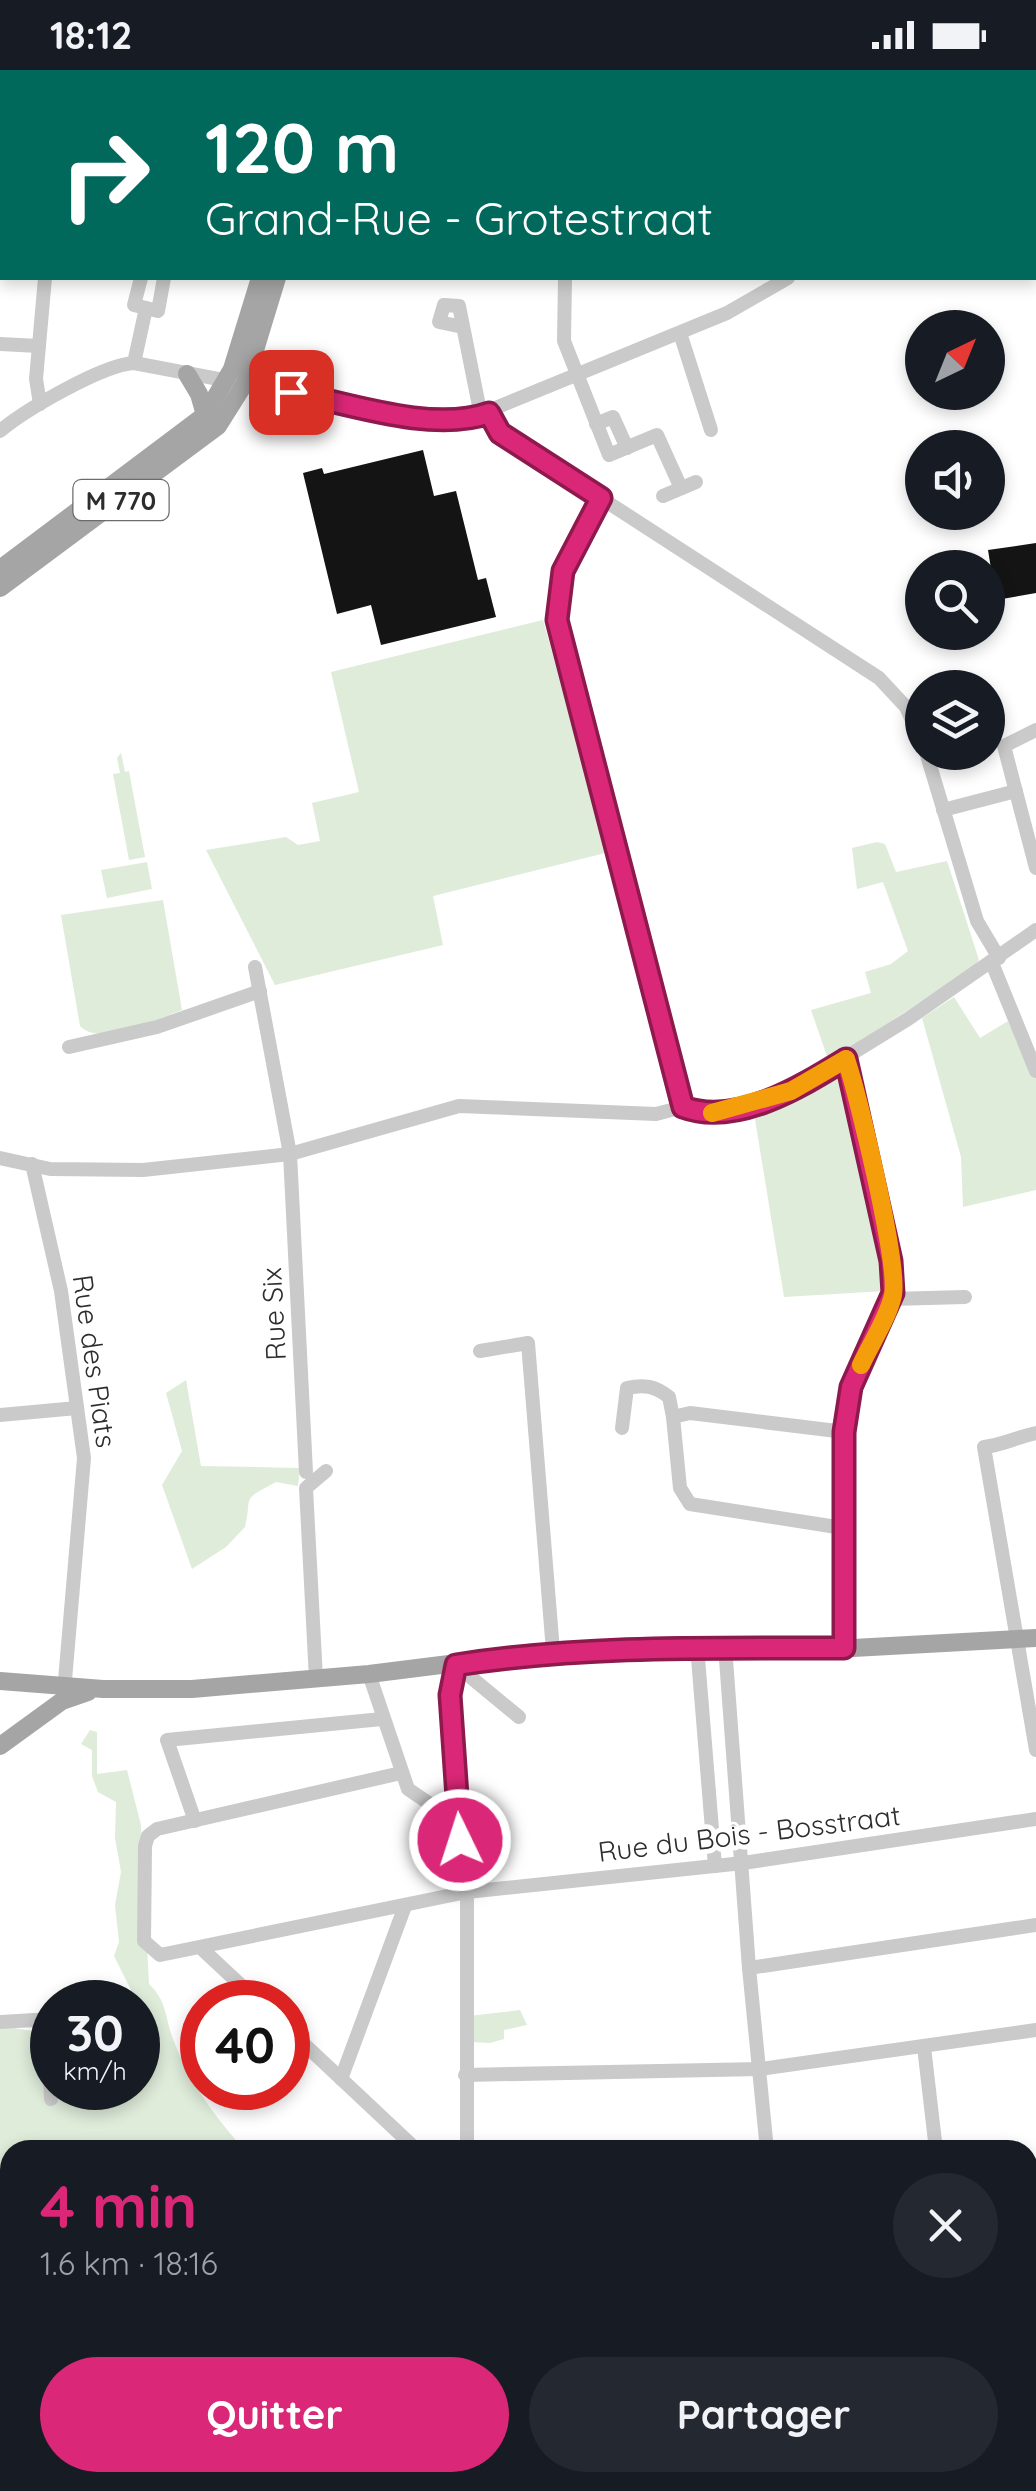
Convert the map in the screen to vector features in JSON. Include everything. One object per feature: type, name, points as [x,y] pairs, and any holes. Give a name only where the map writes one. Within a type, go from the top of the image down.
[{"type":"main road","name":"M 770","points":[[0,569],[205,415],[236,382],[260,280]]},
{"type":"main road","name":"M 770","points":[[0,588],[211,433],[236,382],[276,280]]},
{"type":"main road","points":[[187,374],[200,394],[205,415]]},
{"type":"main road","points":[[0,1681],[64,1694],[316,1679],[554,1652],[697,1646],[844,1648],[1036,1638]]},
{"type":"main road","points":[[0,1746],[64,1694]]},
{"type":"street","points":[[40,404],[36,387],[44,280]]},
{"type":"street","points":[[140,280],[134,305],[158,311],[164,280]]},
{"type":"street","points":[[565,280],[562,331],[596,424],[613,417],[626,448],[657,434],[688,485],[663,496]]},
{"type":"street","points":[[1,428],[40,404],[118,366],[134,363],[440,421],[485,414],[741,307],[774,282]]},
{"type":"street","points":[[134,363],[146,308]]},
{"type":"street","points":[[463,327],[485,414],[500,433],[879,678],[905,706]]},
{"type":"street","points":[[680,333],[711,430]]},
{"type":"street","points":[[0,344],[39,346]]},
{"type":"street","points":[[601,498],[563,571],[557,620],[683,1107]]},
{"type":"street","points":[[1036,730],[1004,746],[1036,868]]},
{"type":"street","points":[[931,770],[977,921],[1036,1071]]},
{"type":"street","points":[[943,810],[1016,791]]},
{"type":"street","points":[[0,1158],[50,1169],[143,1170],[290,1154],[459,1106],[656,1114],[683,1107],[712,1113],[791,1091],[846,1059],[1036,930]]},
{"type":"street","name":"Rue Six","points":[[256,967],[290,1154],[306,1472]]},
{"type":"street","points":[[69,1047],[147,1030],[260,991]]},
{"type":"street","points":[[844,1648],[844,1432],[851,1387],[891,1299],[893,1286],[886,1232],[846,1059]]},
{"type":"street","name":"Rue des Piats","points":[[32,1164],[61,1291],[84,1470],[64,1694]]},
{"type":"street","points":[[891,1299],[965,1298]]},
{"type":"street","points":[[480,1351],[528,1343],[554,1652]]},
{"type":"street","points":[[622,1428],[627,1388],[649,1386],[661,1390],[669,1396],[684,1500],[843,1528]]},
{"type":"street","points":[[0,1415],[77,1408]]},
{"type":"street","points":[[673,1417],[690,1413],[844,1432]]},
{"type":"street","points":[[1036,1434],[984,1447],[1016,1639],[1032,1708],[1036,1750]]},
{"type":"street","points":[[316,1679],[306,1488],[326,1470]]},
{"type":"street","points":[[697,1646],[715,1866]]},
{"type":"street","points":[[725,1646],[748,1968],[766,2140]]},
{"type":"street","points":[[467,2140],[467,1892],[458,1823],[450,1695],[456,1665],[519,1717]]},
{"type":"street","points":[[369,1674],[408,1789],[458,1823]]},
{"type":"street","points":[[382,1719],[168,1740],[195,1821],[401,1773]]},
{"type":"street","name":"Rue du Bois - Bosstraat","points":[[195,1821],[156,1829],[148,1836],[144,1942],[160,1955],[467,1892],[742,1863],[1036,1819]]},
{"type":"street","points":[[341,2079],[405,1906]]},
{"type":"street","points":[[748,1968],[1036,1925]]},
{"type":"street","points":[[202,1949],[235,1980]]},
{"type":"street","points":[[0,2022],[30,2020]]},
{"type":"street","points":[[466,2075],[760,2069],[1036,2030]]},
{"type":"street","points":[[924,2047],[935,2140]]},
{"type":"street","points":[[310,2050],[406,2140]]},
{"type":"green space","points":[[543,620],[609,852],[433,896],[443,945],[275,985],[206,850],[286,837],[298,845],[320,841],[312,803],[359,792],[331,672]]},
{"type":"green space","points":[[121,753],[125,772],[129,771],[145,857],[129,860],[113,774],[120,773],[117,758]]},
{"type":"green space","points":[[885,844],[896,872],[947,861],[979,960],[829,1062],[811,1010],[871,993],[865,972],[891,964],[908,951],[883,882],[857,889],[852,848]]},
{"type":"green space","points":[[147,862],[152,889],[107,898],[101,870]]},
{"type":"green space","points":[[163,900],[182,1010],[114,1033],[89,1032],[80,1026],[61,915]]},
{"type":"green space","points":[[954,997],[980,1038],[1008,1021],[1036,1078],[1036,1190],[963,1207],[961,1157],[922,1018]]},
{"type":"green space","points":[[843,1064],[885,1291],[784,1297],[753,1107]]},
{"type":"green space","points":[[186,1380],[201,1466],[300,1468],[298,1486],[276,1482],[252,1496],[245,1527],[226,1547],[192,1569],[162,1485],[182,1451],[166,1393]]},
{"type":"green space","points":[[90,1730],[97,1732],[97,1774],[127,1770],[141,1825],[149,1980],[126,1980],[114,1956],[119,1942],[115,1905],[121,1872],[115,1838],[116,1802],[98,1792],[92,1776],[92,1750],[81,1744]]},
{"type":"green space","points":[[160,1999],[180,2056],[180,2110],[212,2110],[237,2140],[0,2140],[0,2026],[30,2030],[30,2110],[160,2110]]},
{"type":"green space","points":[[520,2010],[527,2025],[504,2030],[504,2039],[470,2042],[469,2016]]},
{"type":"building","points":[[423,450],[434,496],[456,491],[478,580],[486,578],[496,617],[381,645],[371,605],[337,614],[303,473],[322,468],[324,474]]},
{"type":"building","points":[[1036,543],[1036,593],[1005,598],[1005,550],[988,550]]},
{"type":"slow traffic","points":[[712,1113],[791,1091],[846,1059],[886,1232],[893,1286],[891,1299],[861,1365]]},
{"type":"route","points":[[291,392],[440,421],[466,420],[489,413],[500,433],[601,498],[563,571],[557,620],[683,1107],[712,1113],[759,1102],[806,1084],[846,1059],[891,1261],[893,1293],[851,1387],[844,1432],[844,1648],[652,1646],[538,1653],[456,1665],[450,1695],[460,1840]]}]
